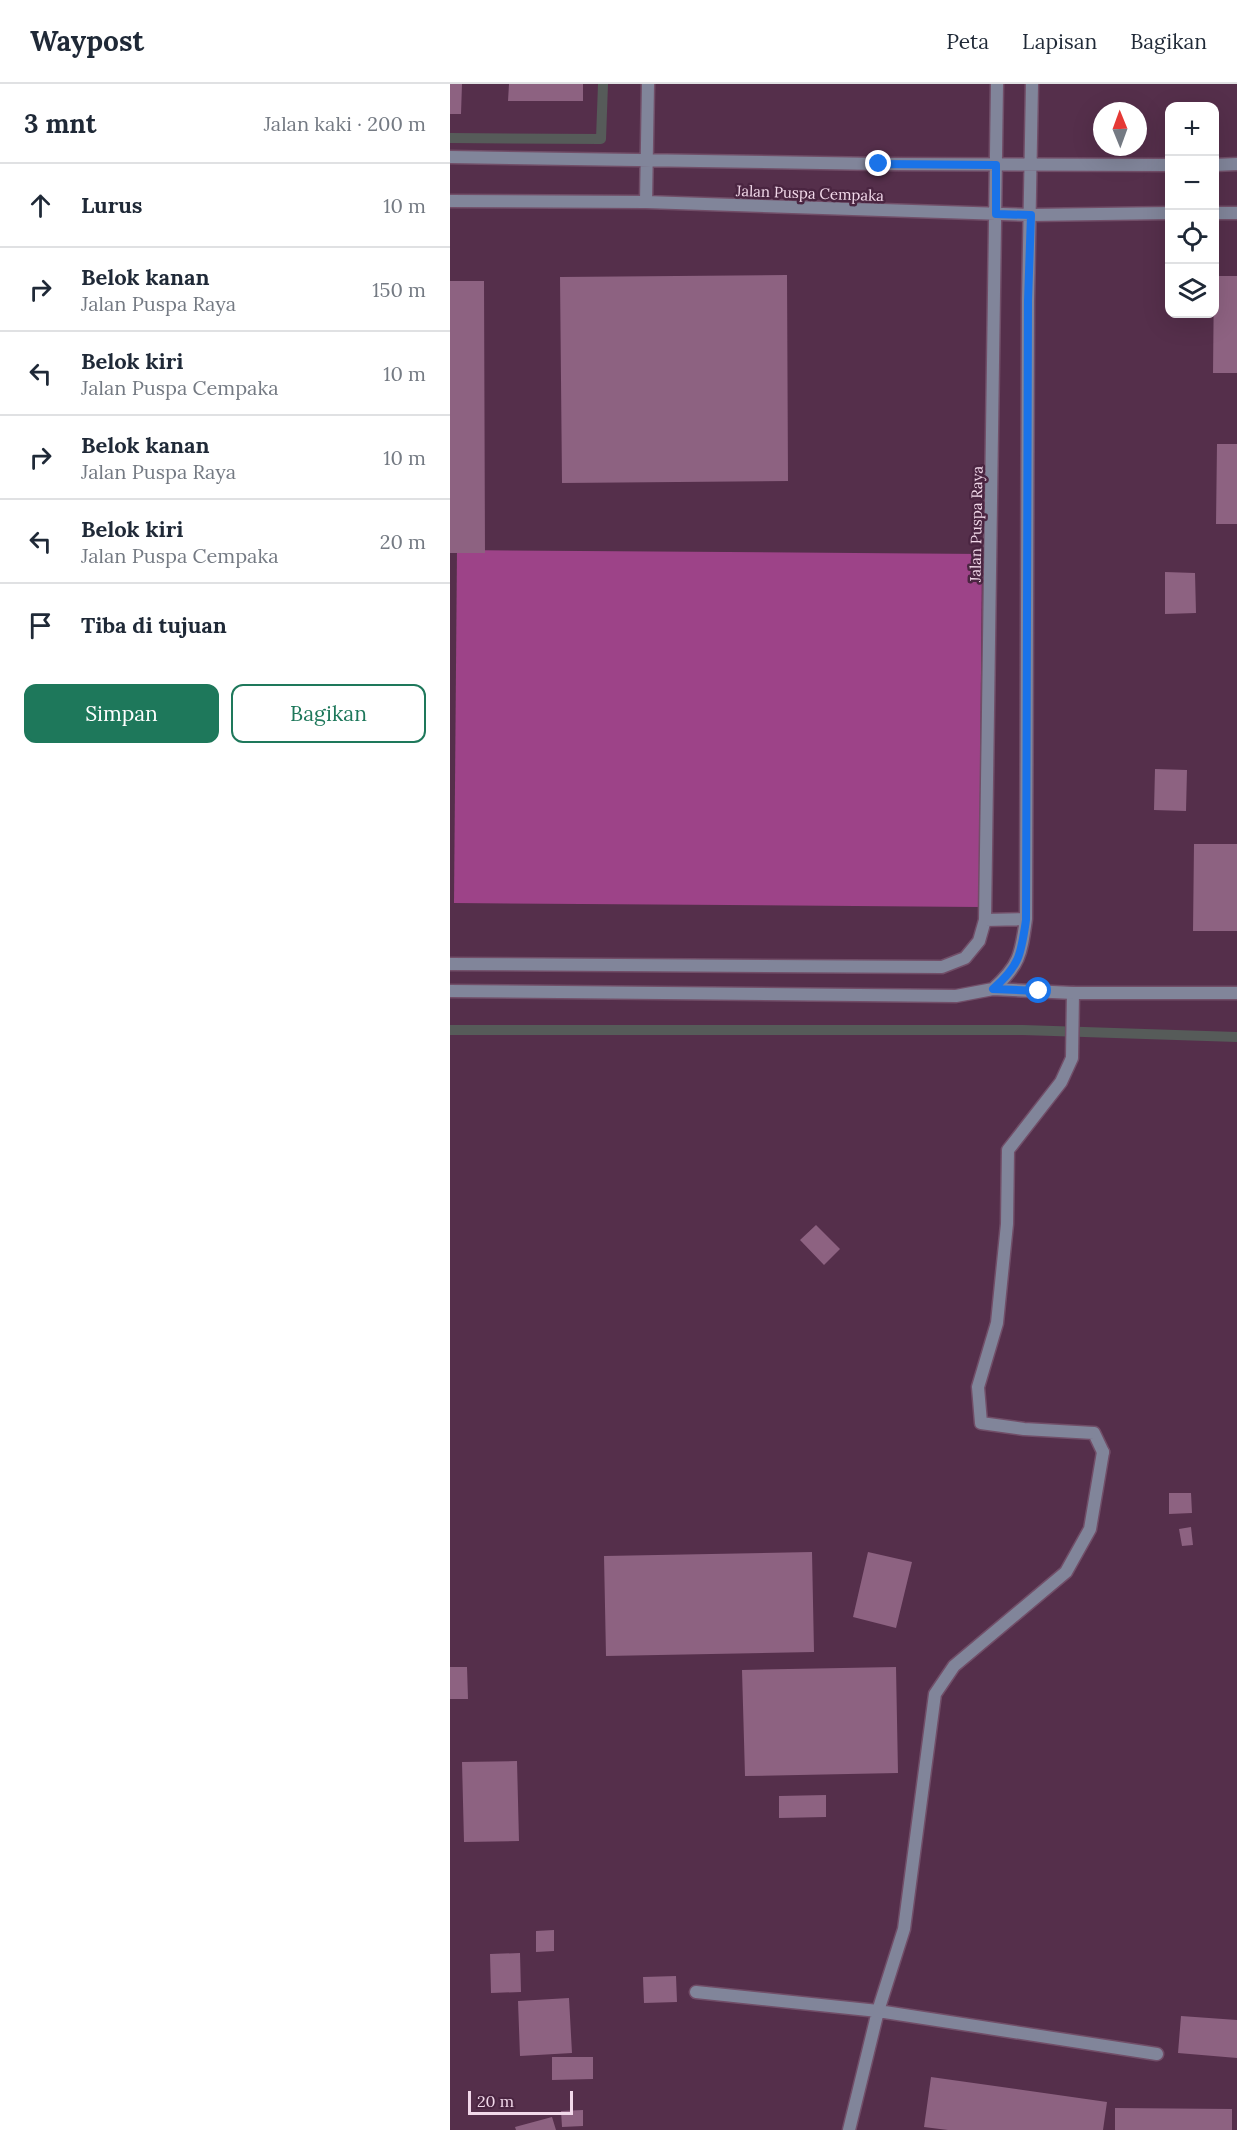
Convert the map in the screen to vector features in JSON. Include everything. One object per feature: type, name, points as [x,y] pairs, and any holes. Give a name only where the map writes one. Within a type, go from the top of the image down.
[{"type":"street","points":[[646,202],[648,84]]},
{"type":"street","name":"Jalan Puspa Raya","points":[[450,964],[942,967],[965,958],[979,941],[985,920],[997,84]]},
{"type":"street","points":[[993,989],[1011,973],[1021,952],[1026,920],[1028,301],[1032,84]]},
{"type":"street","name":"Jalan Puspa Cempaka","points":[[450,158],[1165,165]]},
{"type":"street","points":[[1219,165],[1237,164]]},
{"type":"street","name":"Jalan Puspa Cempaka","points":[[450,201],[646,202],[1031,215],[1165,213]]},
{"type":"street","points":[[1219,213],[1237,213]]},
{"type":"street","points":[[985,920],[1026,920]]},
{"type":"street","points":[[450,991],[956,996],[993,989],[1072,993],[1237,993]]},
{"type":"street","points":[[849,2130],[878,2011],[904,1929],[935,1694],[954,1666],[1066,1572],[1090,1530],[1103,1452],[1094,1433],[1024,1429],[981,1423],[978,1386],[997,1323],[1007,1224],[1008,1150],[1061,1082],[1072,1058],[1072,993]]},
{"type":"street","points":[[696,1992],[878,2011],[1157,2054]]},
{"type":"shaded area","points":[[457,550],[982,554],[979,907],[454,903]]},
{"type":"building","points":[[450,84],[462,84],[461,114],[450,114]]},
{"type":"building","points":[[509,84],[583,84],[583,101],[508,101]]},
{"type":"building","points":[[787,275],[788,481],[562,483],[560,277]]},
{"type":"building","points":[[1219,276],[1237,276],[1237,373],[1213,373],[1214,318],[1219,318]]},
{"type":"building","points":[[450,281],[484,281],[485,553],[450,553]]},
{"type":"building","points":[[1217,444],[1237,444],[1237,524],[1216,524]]},
{"type":"building","points":[[1165,572],[1195,573],[1196,613],[1165,614]]},
{"type":"building","points":[[1155,769],[1187,770],[1186,811],[1154,810]]},
{"type":"building","points":[[1194,844],[1237,844],[1237,931],[1193,931]]},
{"type":"building","points":[[816,1225],[840,1249],[824,1265],[800,1240]]},
{"type":"building","points":[[1169,1493],[1191,1493],[1192,1513],[1169,1514]]},
{"type":"building","points":[[1191,1527],[1193,1545],[1182,1546],[1179,1529]]},
{"type":"building","points":[[812,1552],[814,1652],[606,1656],[604,1556]]},
{"type":"building","points":[[868,1552],[912,1562],[896,1628],[853,1617]]},
{"type":"building","points":[[450,1667],[467,1667],[468,1699],[450,1699]]},
{"type":"building","points":[[896,1667],[898,1773],[745,1776],[742,1670]]},
{"type":"building","points":[[517,1761],[519,1841],[464,1842],[462,1762]]},
{"type":"building","points":[[826,1795],[826,1817],[779,1818],[779,1796]]},
{"type":"building","points":[[554,1930],[554,1951],[536,1952],[536,1931]]},
{"type":"building","points":[[520,1953],[521,1992],[491,1993],[490,1954]]},
{"type":"building","points":[[676,1976],[677,2002],[644,2003],[643,1977]]},
{"type":"building","points":[[569,1998],[572,2053],[520,2056],[518,2001]]},
{"type":"building","points":[[1181,2016],[1237,2020],[1237,2058],[1178,2053]]},
{"type":"building","points":[[552,2057],[593,2057],[593,2079],[552,2080]]},
{"type":"building","points":[[931,2077],[1107,2102],[1103,2130],[948,2130],[924,2127]]},
{"type":"building","points":[[1115,2108],[1232,2109],[1232,2130],[1115,2130]]},
{"type":"building","points":[[583,2110],[583,2126],[562,2127],[561,2111]]},
{"type":"building","points":[[552,2117],[556,2130],[516,2130],[515,2127]]},
{"type":"waterway","points":[[450,138],[601,139],[603,84]]},
{"type":"waterway","points":[[450,1030],[1023,1030],[1237,1037]]},
{"type":"route","points":[[879,164],[996,165],[996,214],[1031,215],[1028,301],[1026,920],[1021,952],[1011,973],[993,989],[1039,991]]}]
